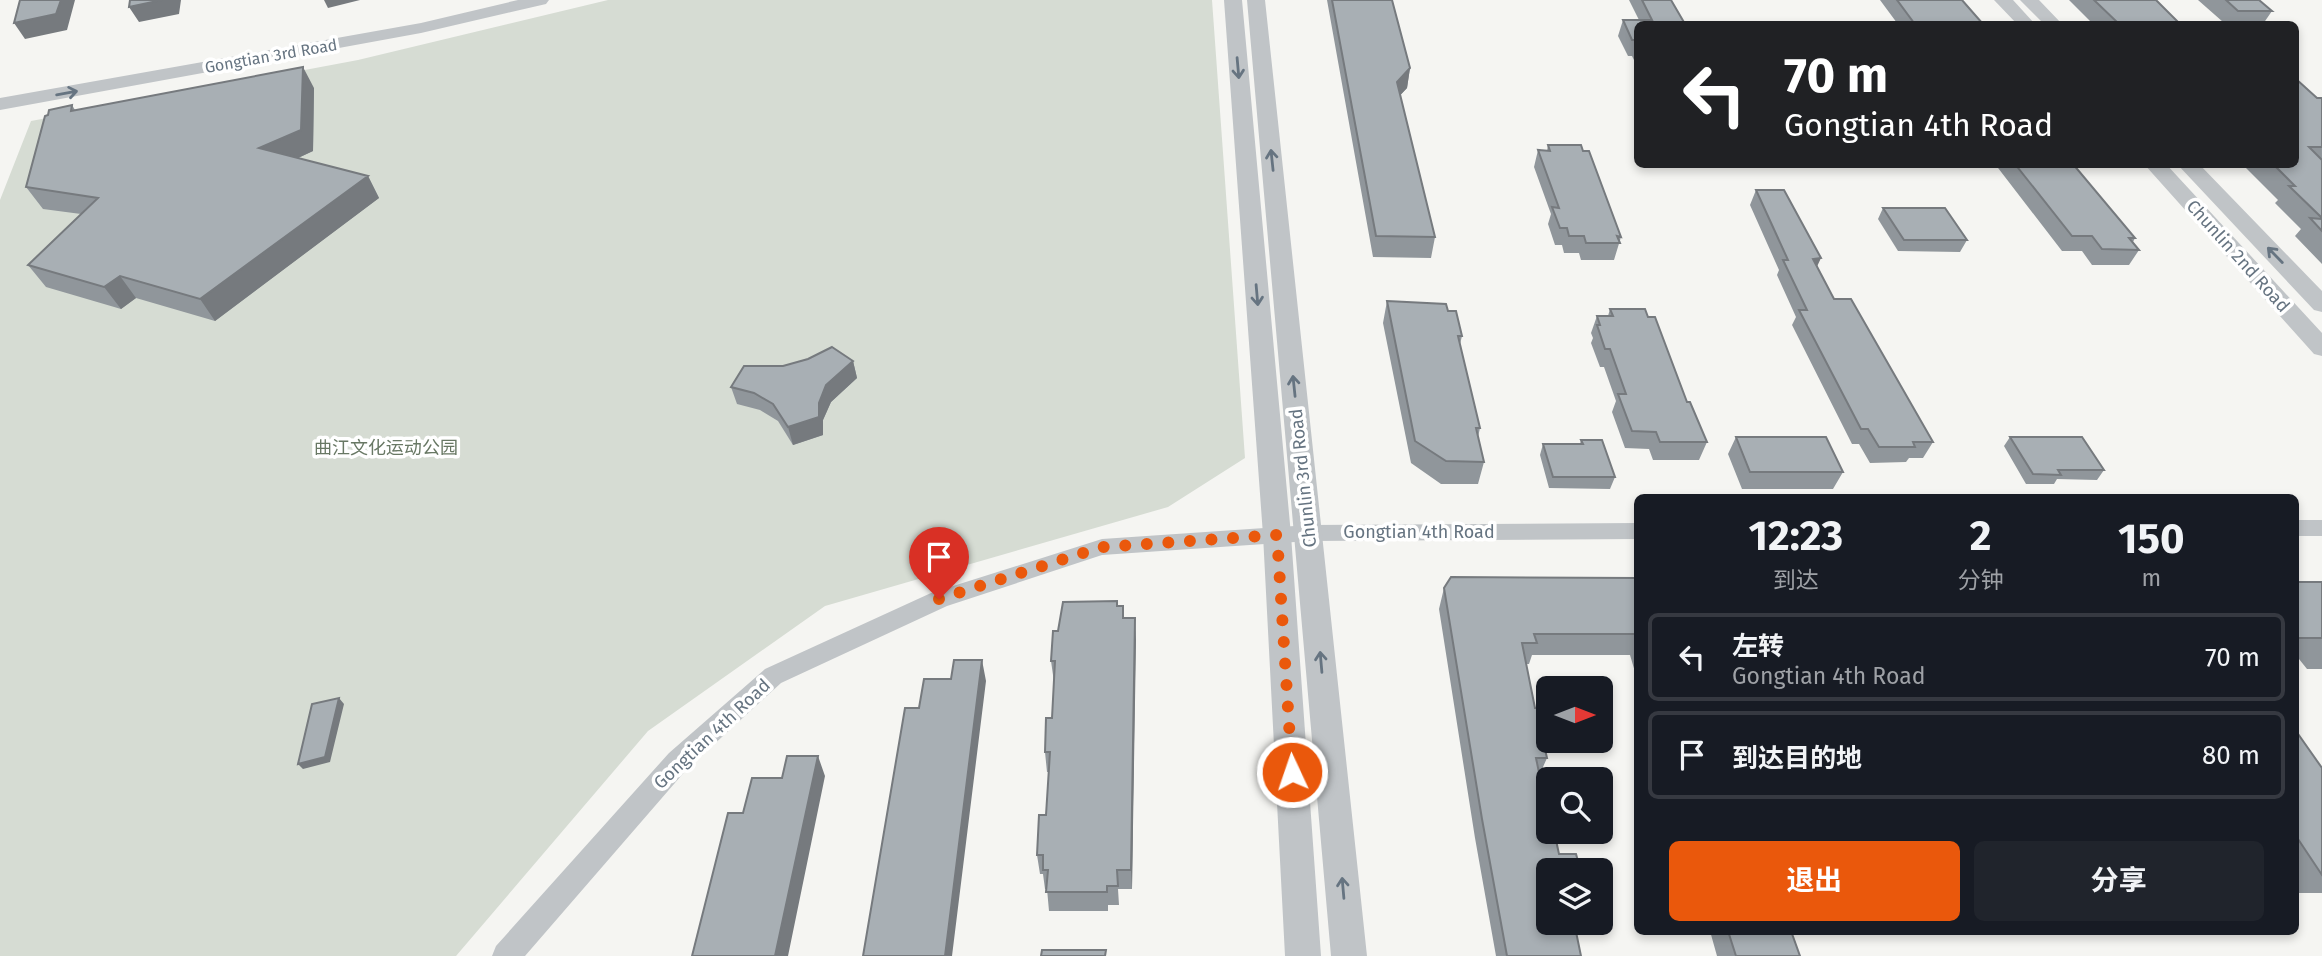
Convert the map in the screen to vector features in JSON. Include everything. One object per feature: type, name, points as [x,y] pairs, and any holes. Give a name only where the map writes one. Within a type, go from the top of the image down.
[{"type":"street","name":"Gongtian 3rd Road","points":[[0,89],[420,19],[498,0]]},
{"type":"street","name":"Gongtian 3rd Road","points":[[0,104],[421,29],[540,0]]},
{"type":"street","name":"Chunlin 3rd Road","points":[[1233,0],[1277,535],[1303,956]]},
{"type":"street","name":"Chunlin 3rd Road","points":[[1256,0],[1349,956]]},
{"type":"street","points":[[2003,0],[2023,21]]},
{"type":"street","points":[[2029,0],[2050,21]]},
{"type":"street","name":"Chunlin 2nd Road","points":[[2158,168],[2322,348]]},
{"type":"street","name":"Chunlin 2nd Road","points":[[2191,168],[2322,305]]},
{"type":"street","points":[[2299,528],[2322,528]]},
{"type":"street","name":"Gongtian 4th Road","points":[[506,956],[678,761],[773,676],[939,599],[1102,547],[1308,533],[1634,531]]},
{"type":"green space","name":"曲江文化运动公园","points":[[608,0],[1212,0],[1245,458],[1168,507],[825,606],[648,731],[456,956],[0,956],[0,200],[31,121],[358,60]]},
{"type":"building","points":[[20,0],[61,0],[56,14],[14,23]]},
{"type":"building","points":[[130,0],[162,0],[129,7]]},
{"type":"building","points":[[1332,0],[1392,0],[1410,68],[1397,82],[1435,237],[1376,236]]},
{"type":"building","points":[[1642,0],[1671,0],[1683,21],[1634,21],[1632,40],[1623,20],[1652,20]]},
{"type":"building","points":[[1897,0],[1962,0],[1980,21],[1913,21]]},
{"type":"building","points":[[2094,0],[2156,0],[2177,21],[2116,21]]},
{"type":"building","points":[[2226,0],[2259,0],[2272,11],[2238,11]]},
{"type":"building","points":[[303,67],[301,130],[259,148],[368,176],[200,299],[120,276],[104,287],[28,265],[98,198],[26,187],[45,116],[49,110],[72,105],[71,111]]},
{"type":"building","points":[[2299,82],[2317,98],[2322,98],[2322,147],[2309,147],[2322,160],[2322,218],[2289,186],[2295,186],[2277,168],[2299,168]]},
{"type":"building","points":[[1548,145],[1581,145],[1583,151],[1589,151],[1621,237],[1617,236],[1620,243],[1586,243],[1584,236],[1569,236],[1567,228],[1560,228],[1552,207],[1559,208],[1538,150],[1550,151]]},
{"type":"building","points":[[2018,168],[2076,168],[2135,238],[2129,238],[2139,250],[2102,249],[2092,236],[2072,236]]},
{"type":"building","points":[[1756,190],[1784,190],[1821,258],[1813,259],[1834,299],[1851,299],[1933,442],[1913,442],[1915,447],[1879,447],[1868,429],[1861,429],[1799,310],[1807,310],[1783,260],[1788,260]]},
{"type":"building","points":[[1883,208],[1945,208],[1967,240],[1904,240]]},
{"type":"building","points":[[2310,218],[2322,219],[2322,231]]},
{"type":"building","points":[[1387,301],[1446,304],[1448,311],[1456,311],[1462,336],[1458,336],[1480,428],[1476,428],[1484,462],[1446,461],[1415,441]]},
{"type":"building","points":[[1610,309],[1645,309],[1648,317],[1655,317],[1687,402],[1690,402],[1707,442],[1660,442],[1656,432],[1632,431],[1618,394],[1626,394],[1610,349],[1605,349],[1597,325],[1600,325],[1597,316],[1613,316]]},
{"type":"building","points":[[832,347],[853,361],[826,385],[819,403],[819,417],[788,427],[773,404],[754,393],[731,387],[744,366],[783,366],[808,359]]},
{"type":"building","points":[[1736,437],[1826,437],[1843,472],[1750,472]]},
{"type":"building","points":[[2010,437],[2082,437],[2104,470],[2058,470],[2061,475],[2033,474]]},
{"type":"building","points":[[1581,440],[1602,440],[1615,477],[1553,477],[1543,444],[1583,444]]},
{"type":"building","points":[[1451,577],[1634,578],[1634,634],[1534,634],[1537,643],[1522,643],[1536,708],[1536,753],[1546,753],[1547,758],[1536,758],[1536,844],[1557,844],[1559,854],[1576,854],[1577,858],[1536,858],[1536,935],[1577,935],[1581,956],[1507,956],[1444,588]]},
{"type":"building","points":[[2299,582],[2322,582],[2322,638],[2299,638]]},
{"type":"building","points":[[1117,601],[1117,606],[1123,606],[1123,618],[1135,618],[1131,870],[1117,870],[1118,886],[1107,886],[1107,892],[1046,892],[1048,870],[1043,870],[1043,855],[1037,855],[1039,815],[1046,815],[1050,752],[1045,752],[1046,718],[1052,718],[1055,661],[1051,661],[1053,631],[1058,631],[1063,602]]},
{"type":"building","points":[[954,660],[982,660],[945,956],[863,956],[905,708],[919,708],[924,679],[951,679]]},
{"type":"building","points":[[339,698],[325,757],[298,764],[312,704]]},
{"type":"building","points":[[2299,735],[2322,768],[2322,875],[2299,840]]},
{"type":"building","points":[[787,756],[818,756],[775,956],[692,956],[728,813],[743,813],[752,778],[782,778]]},
{"type":"building","points":[[1729,935],[1792,935],[1800,956],[1736,956]]},
{"type":"building","points":[[1042,950],[1106,950],[1105,956],[1041,956]]},
{"type":"route","points":[[939,599],[1102,547],[1277,535],[1292,772]]}]
